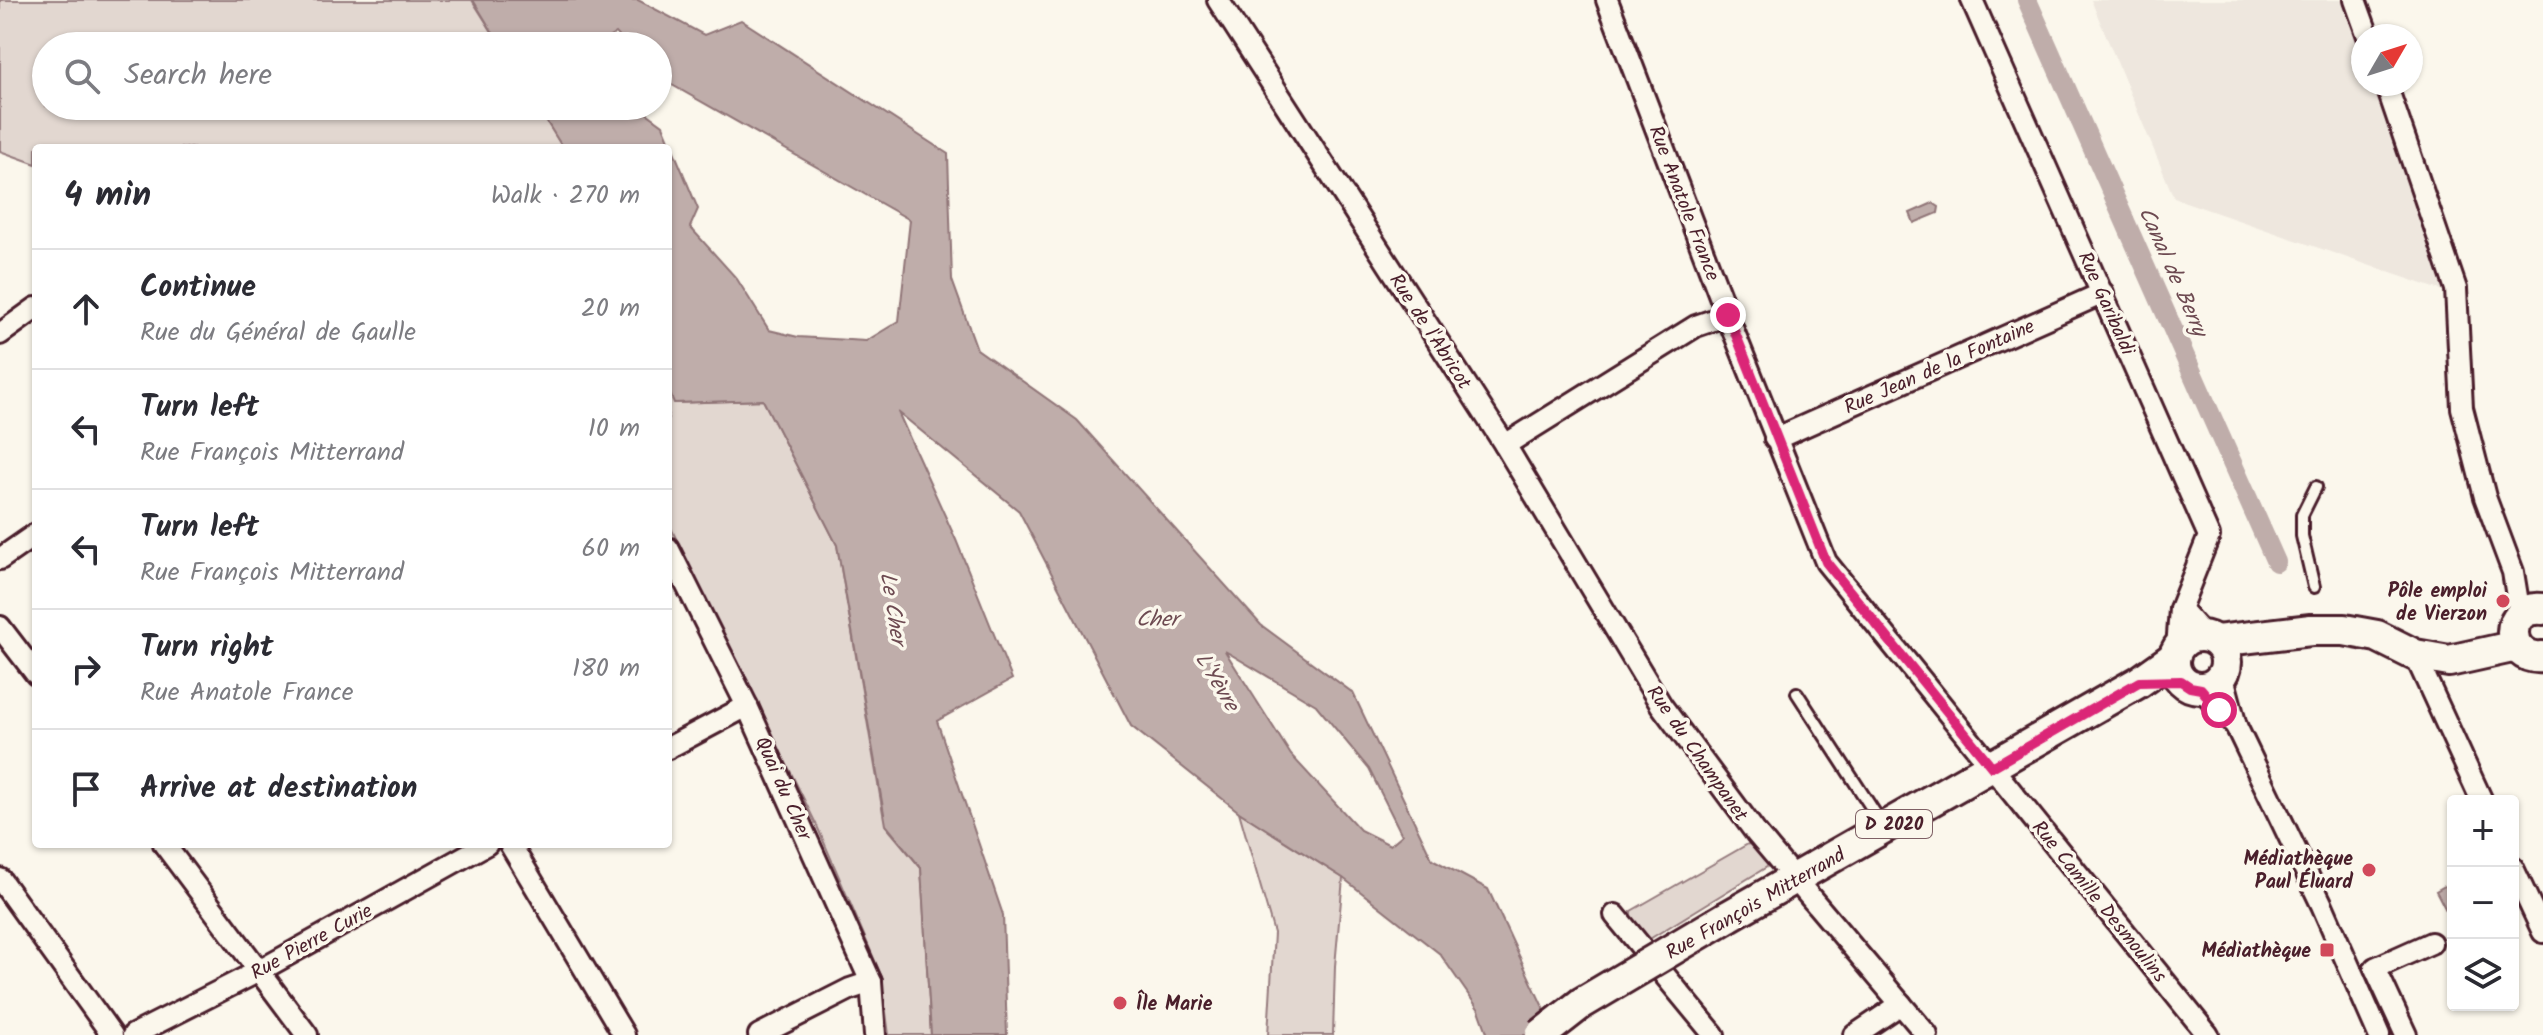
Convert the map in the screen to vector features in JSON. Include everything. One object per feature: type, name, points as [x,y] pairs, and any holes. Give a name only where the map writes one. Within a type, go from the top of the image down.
[{"type":"main road","points":[[2200,662],[2243,651],[2267,637],[2311,630],[2344,630],[2377,636],[2415,655],[2449,661],[2512,647],[2532,636]]},
{"type":"main road","name":"Rue François Mitterrand","points":[[1541,1035],[1582,1003],[1727,917],[2139,682],[2200,662]]},
{"type":"street","name":"Rue de l'Abricot","points":[[1218,0],[1271,87],[1505,445]]},
{"type":"street","name":"Rue Anatole France","points":[[1607,0],[1775,439],[1826,562],[1992,767]]},
{"type":"street","name":"Rue Garibaldi","points":[[1972,0],[2209,536],[2180,609],[2200,662]]},
{"type":"street","points":[[2355,0],[2364,24]]},
{"type":"street","points":[[2390,96],[2456,289],[2462,408],[2485,497],[2513,572],[2532,636]]},
{"type":"street","name":"Rue Jean de la Fontaine","points":[[1775,439],[2103,293]]},
{"type":"street","points":[[0,334],[32,311]]},
{"type":"street","points":[[1505,445],[1696,326],[1728,315]]},
{"type":"street","name":"Rue du Champanet","points":[[1505,445],[1661,705],[1747,822],[1927,1035]]},
{"type":"street","points":[[0,559],[32,537]]},
{"type":"street","name":"Quai du Cher","points":[[672,556],[747,706],[871,982],[875,1035]]},
{"type":"street","points":[[2180,609],[2200,662],[2236,726],[2322,905],[2379,1035]]},
{"type":"street","points":[[0,627],[32,669]]},
{"type":"street","points":[[2415,655],[2479,795]]},
{"type":"street","points":[[672,746],[747,706]]},
{"type":"street","name":"Rue Camille Desmoulins","points":[[1992,767],[2208,1035]]},
{"type":"street","points":[[167,848],[307,1035]]},
{"type":"street","name":"Rue Pierre Curie","points":[[133,1035],[259,971],[480,848]]},
{"type":"street","points":[[512,848],[624,1035]]},
{"type":"street","points":[[0,879],[112,1035]]},
{"type":"street","points":[[2519,881],[2543,932]]},
{"type":"street","points":[[1615,915],[1714,1035]]},
{"type":"street","points":[[2406,1035],[2375,968],[2431,943]]},
{"type":"street","points":[[759,1035],[850,989],[871,982]]},
{"type":"street","points":[[1855,1035],[1901,1004]]},
{"type":"lane","points":[[2314,587],[2302,536],[2302,515],[2316,487]]},
{"type":"lane","points":[[1797,693],[1885,829]]},
{"type":"shaded area","points":[[0,0],[472,0],[492,32],[32,32],[32,120],[546,120],[561,144],[32,144],[32,163],[0,151]]},
{"type":"shaded area","points":[[2091,0],[2345,0],[2353,24],[2351,96],[2378,96],[2446,292],[2174,198]]},
{"type":"shaded area","points":[[672,397],[675,403],[763,400],[837,545],[885,825],[921,868],[931,1035],[889,1035],[881,975],[817,826],[672,530]]},
{"type":"shaded area","points":[[1239,812],[1343,878],[1333,1035],[1268,1035],[1274,933]]},
{"type":"shaded area","points":[[1748,844],[1756,845],[1770,865],[1648,940],[1631,918],[1631,911]]},
{"type":"water","name":"Cher","points":[[473,0],[638,0],[704,35],[741,20],[948,154],[952,280],[977,349],[1077,420],[1261,625],[1353,693],[1432,859],[1488,889],[1556,1035],[1488,1035],[1479,1010],[1440,954],[1343,878],[1239,812],[1131,726],[1019,511],[898,412],[956,540],[1012,679],[937,721],[1003,915],[1007,1035],[931,1035],[921,868],[886,825],[837,545],[763,400],[674,403],[672,398],[672,147],[698,209],[690,227],[737,279],[769,330],[798,337],[866,341],[899,321],[910,220],[672,85],[672,32],[492,32]],"holes":[[[1225,651],[1316,705],[1369,769],[1402,835],[1390,845],[1360,830],[1291,755]]]},
{"type":"water","name":"Cher","points":[[546,120],[656,120],[663,125],[671,144],[561,144]]},
{"type":"water","points":[[1933,203],[1939,207],[1938,213],[1914,223],[1910,213]]},
{"type":"water","points":[[2447,885],[2446,910],[2436,891]]},
{"type":"waterway","name":"Canal de Berry","points":[[2027,0],[2276,562]]},
{"type":"place","name":"Pôle emploi de Vierzon","points":[[2503,601]]},
{"type":"place","name":"Médiathèque Paul Éluard","points":[[2369,870]]},
{"type":"place","name":"Médiathèque","points":[[2327,950]]},
{"type":"place","name":"Île Marie","points":[[1120,1003]]},
{"type":"route","points":[[1728,315],[1826,562],[1992,767],[2139,682],[2181,681],[2201,689],[2219,710]]},
{"type":"water label","name":"Le Cher","points":[[894,608]]},
{"type":"water label","name":"L'Yèvre","points":[[1218,681]]}]
